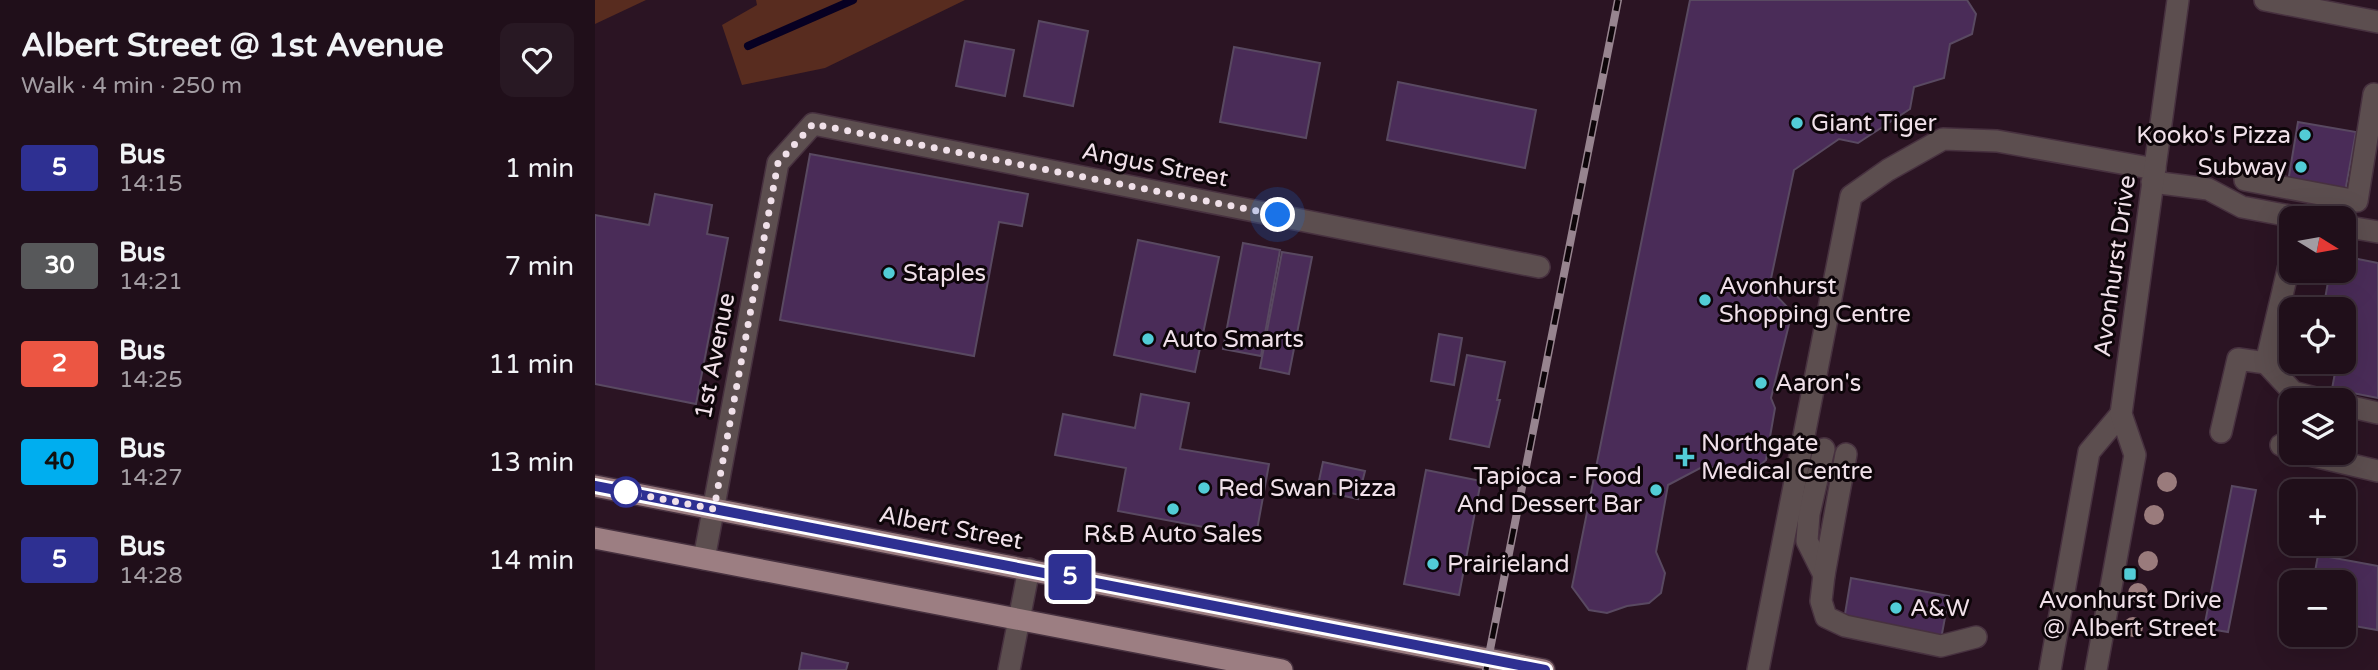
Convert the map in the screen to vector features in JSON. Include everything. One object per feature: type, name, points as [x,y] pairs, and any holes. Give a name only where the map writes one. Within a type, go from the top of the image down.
[{"type":"main road","name":"Albert Street","points":[[595,486],[1545,670]]},
{"type":"main road","points":[[595,538],[1282,670]]},
{"type":"street","name":"Avonhurst Drive","points":[[2096,670],[2136,455],[2121,414],[2178,0]]},
{"type":"street","points":[[2265,0],[2378,22]]},
{"type":"street","points":[[2245,180],[2357,201],[2374,94]]},
{"type":"street","name":"Angus Street","points":[[778,163],[813,124],[1539,267]]},
{"type":"street","points":[[1758,670],[1851,196],[1888,170],[1943,139],[1997,141],[2208,189],[2242,207],[2279,214]]},
{"type":"street","name":"1st Avenue","points":[[704,559],[778,163]]},
{"type":"street","points":[[2356,228],[2378,232]]},
{"type":"street","points":[[2266,363],[2285,284]]},
{"type":"street","points":[[2221,432],[2238,359],[2266,363],[2289,388]]},
{"type":"street","points":[[2356,408],[2378,413]]},
{"type":"street","points":[[2050,670],[2089,452],[2121,414]]},
{"type":"street","points":[[1823,449],[1809,514],[1807,541],[1824,575]]},
{"type":"street","points":[[1846,454],[1824,575],[1821,601],[1826,617],[1845,626],[1941,646],[1976,637]]},
{"type":"street","points":[[2352,465],[2378,471]]},
{"type":"street","points":[[1009,670],[1029,569]]},
{"type":"shaded area","points":[[595,0],[646,0],[595,24]]},
{"type":"shaded area","points":[[756,0],[965,0],[825,68],[742,85],[722,25],[757,5]]},
{"type":"building","name":"Avonhurst Shopping Centre","points":[[1690,0],[1967,0],[1976,14],[1972,34],[1950,44],[1944,78],[1914,87],[1910,109],[1858,143],[1839,139],[1794,170],[1769,288],[1792,312],[1771,398],[1775,408],[1766,460],[1751,473],[1704,466],[1668,485],[1656,552],[1665,573],[1661,593],[1649,603],[1627,606],[1607,613],[1589,610],[1572,587]]},
{"type":"building","points":[[1039,21],[1088,31],[1073,106],[1024,96]]},
{"type":"building","points":[[965,41],[1014,50],[1005,96],[956,86]]},
{"type":"building","points":[[1234,47],[1320,63],[1306,138],[1220,122]]},
{"type":"building","points":[[1398,82],[1536,110],[1525,168],[1387,140]]},
{"type":"building","points":[[2298,122],[2356,132],[2345,192],[2288,182]]},
{"type":"building","name":"Staples","points":[[810,154],[1028,194],[1022,226],[999,222],[974,356],[780,320]]},
{"type":"building","points":[[655,194],[712,205],[707,234],[728,238],[696,404],[595,384],[595,215],[649,225]]},
{"type":"building","points":[[1138,240],[1219,257],[1195,372],[1114,355]]},
{"type":"building","points":[[1243,243],[1280,250],[1261,356],[1223,349]]},
{"type":"building","points":[[1282,252],[1312,257],[1289,374],[1260,368]]},
{"type":"building","points":[[2356,259],[2378,263],[2378,398],[2356,394],[2356,388],[2332,388],[2335,374],[2356,374],[2356,297],[2325,297],[2328,284],[2356,283]]},
{"type":"building","points":[[1439,334],[1462,338],[1454,385],[1431,381]]},
{"type":"building","points":[[1467,355],[1505,362],[1497,400],[1500,400],[1489,447],[1450,439]]},
{"type":"building","points":[[1141,394],[1189,403],[1180,449],[1269,464],[1255,541],[1224,536],[1225,531],[1118,511],[1126,468],[1055,455],[1063,414],[1135,428]]},
{"type":"building","points":[[1323,462],[1365,471],[1358,499],[1317,490]]},
{"type":"building","points":[[1426,470],[1481,481],[1459,595],[1404,584]]},
{"type":"building","points":[[2232,486],[2256,490],[2228,632],[2204,628]]},
{"type":"building","points":[[2318,556],[2378,566],[2377,630],[2356,626],[2356,570],[2315,570]]},
{"type":"building","name":"A&W","points":[[1851,578],[1949,596],[1941,639],[1844,620]]},
{"type":"building","points":[[802,653],[848,663],[846,670],[799,670]]},
{"type":"waterway","points":[[748,46],[853,0]]},
{"type":"railway","points":[[1486,670],[1618,0]]},
{"type":"bus line","name":"5","points":[[595,486],[1545,670]]},
{"type":"place","name":"Giant Tiger","points":[[1797,123]]},
{"type":"place","name":"Kooko's Pizza","points":[[2305,135]]},
{"type":"place","name":"Subway","points":[[2301,167]]},
{"type":"place","name":"Staples","points":[[889,273]]},
{"type":"place","name":"Avonhurst Shopping Centre","points":[[1705,300]]},
{"type":"place","name":"Auto Smarts","points":[[1148,339]]},
{"type":"place","name":"Aaron's","points":[[1761,383]]},
{"type":"place","name":"Northgate Medical Centre","points":[[1685,457]]},
{"type":"place","name":"Red Swan Pizza","points":[[1204,488]]},
{"type":"place","name":"Tapioca - Food And Dessert Bar","points":[[1656,490]]},
{"type":"place","name":"R&B Auto Sales","points":[[1173,509]]},
{"type":"place","name":"Prairieland","points":[[1433,564]]},
{"type":"place","name":"Avonhurst Drive @ Albert Street","points":[[2130,574]]},
{"type":"place","name":"A&W","points":[[1896,608]]},
{"type":"route","points":[[626,492],[714,509],[778,163],[813,124],[1278,215]]}]
